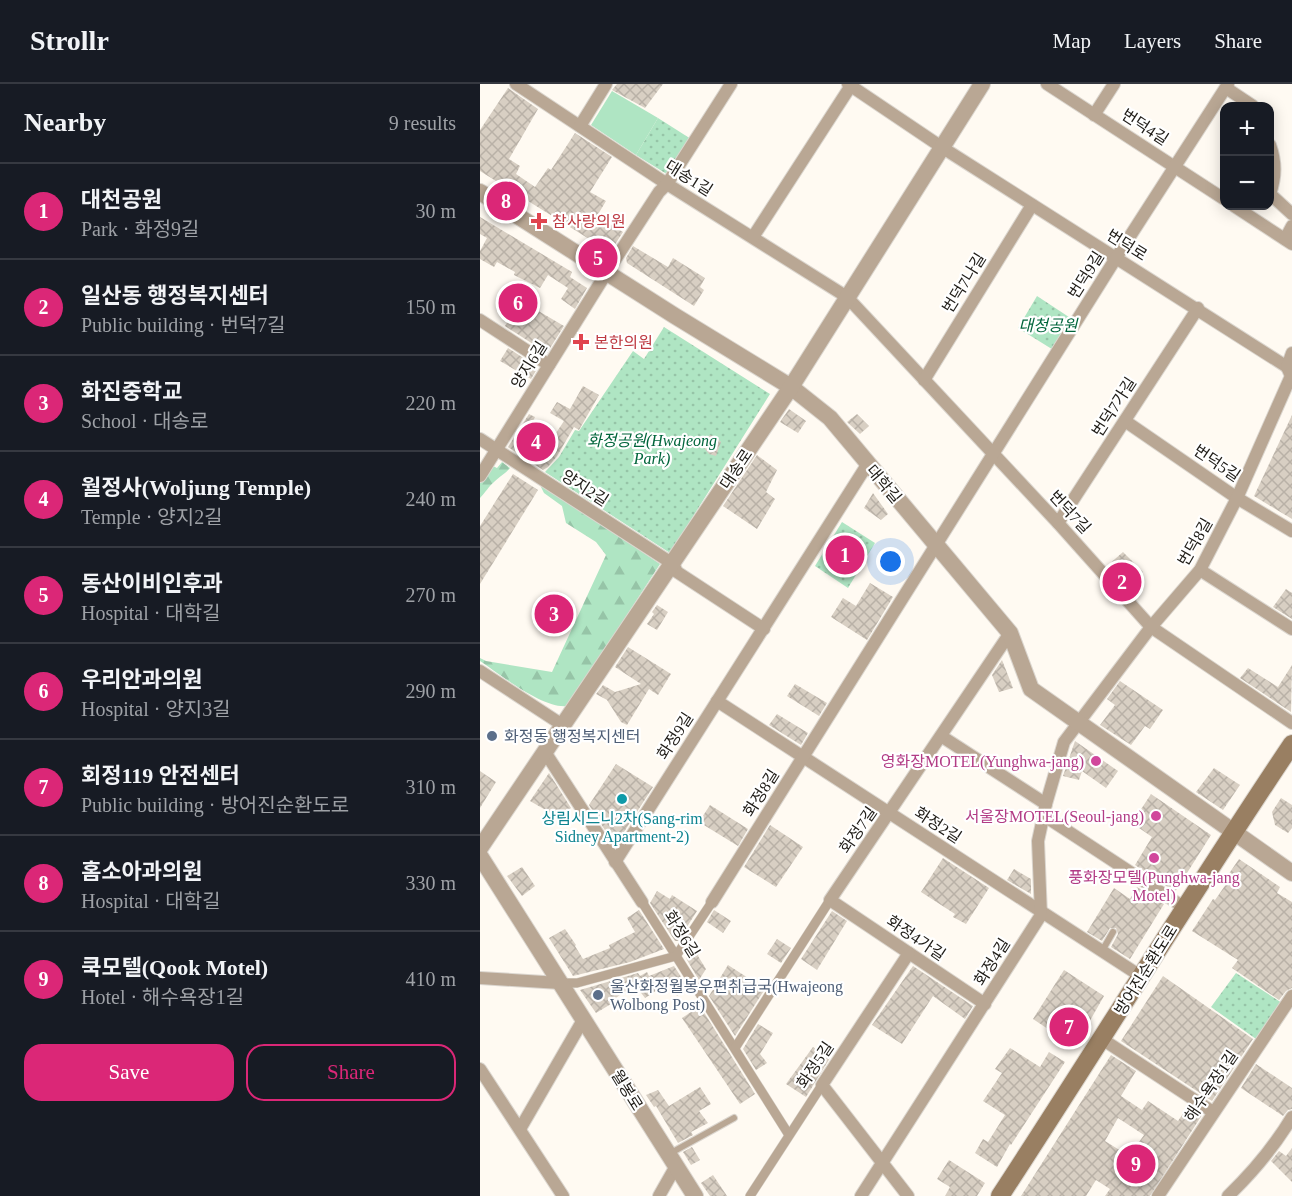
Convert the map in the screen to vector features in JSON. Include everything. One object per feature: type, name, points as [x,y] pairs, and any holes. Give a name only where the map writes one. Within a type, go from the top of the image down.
[{"type":"main road","name":"방어진순환도로","points":[[1000,1196],[1292,744]]},
{"type":"street","name":"대송1길","points":[[516,84],[667,184],[847,297]]},
{"type":"street","points":[[580,126],[606,84]]},
{"type":"street","name":"양지6길","points":[[480,476],[607,272],[731,84]]},
{"type":"street","name":"대송로","points":[[480,848],[791,387],[982,84]]},
{"type":"street","name":"번덕4길","points":[[1047,84],[1220,196]]},
{"type":"street","points":[[1094,114],[1114,84]]},
{"type":"street","points":[[753,237],[850,85]]},
{"type":"street","name":"번덕로","points":[[850,85],[943,148],[1289,368]]},
{"type":"street","points":[[1227,86],[1248,102]]},
{"type":"street","name":"번덕9길","points":[[936,546],[1116,258],[1227,86]]},
{"type":"street","points":[[1273,156],[1275,161],[1273,183],[1269,194],[1292,214]]},
{"type":"street","name":"대학길","points":[[482,198],[607,272],[791,387],[830,418],[867,465],[1010,633],[1031,689],[1292,873]]},
{"type":"street","name":"번덕7나길","points":[[924,380],[1032,205]]},
{"type":"street","points":[[1240,210],[1288,241],[1292,226]]},
{"type":"street","name":"번덕7길","points":[[847,297],[1058,523],[1151,627],[1292,723]]},
{"type":"street","name":"번덕7가길","points":[[1058,523],[1197,308]]},
{"type":"street","points":[[480,320],[549,365]]},
{"type":"street","name":"번덕8길","points":[[1079,722],[1151,627],[1200,570],[1238,498],[1291,376],[1289,368],[1292,353]]},
{"type":"street","name":"번덕5길","points":[[1125,421],[1238,498],[1292,531]]},
{"type":"street","name":"양지2길","points":[[480,439],[673,564]]},
{"type":"street","name":"화정9길","points":[[615,862],[867,465]]},
{"type":"street","name":"화정8길","points":[[676,956],[936,546]]},
{"type":"street","points":[[673,564],[677,572],[764,629]]},
{"type":"street","points":[[1200,570],[1292,629]]},
{"type":"street","name":"화정7길","points":[[735,1048],[830,900],[1010,633]]},
{"type":"street","points":[[480,671],[564,726]]},
{"type":"street","name":"화정2길","points":[[717,701],[1142,977]]},
{"type":"street","points":[[1041,912],[1038,841],[1044,810],[1064,742],[1079,722]]},
{"type":"street","points":[[941,736],[1185,908]]},
{"type":"street","name":"화정6길","points":[[545,752],[789,1135]]},
{"type":"street","name":"월봉로","points":[[480,856],[694,1196]]},
{"type":"street","name":"화정4가길","points":[[830,900],[985,1004]]},
{"type":"street","name":"화정4길","points":[[861,1196],[985,1004],[1041,912]]},
{"type":"street","name":"화정5길","points":[[750,1196],[909,953]]},
{"type":"street","points":[[480,978],[577,983],[676,956]]},
{"type":"street","name":"해수욕장1길","points":[[1158,1196],[1292,996]]},
{"type":"street","points":[[520,1129],[583,1020]]},
{"type":"street","points":[[1102,1040],[1214,1112]]},
{"type":"street","points":[[480,1069],[563,1196]]},
{"type":"street","points":[[822,1085],[908,1196]]},
{"type":"street","points":[[1228,1196],[1276,1144],[1292,1117]]},
{"type":"street","points":[[659,1196],[672,1160]]},
{"type":"lane","points":[[1101,951],[1113,932]]},
{"type":"lane","points":[[672,1160],[734,1118]]},
{"type":"green space","points":[[612,91],[658,118],[636,155],[591,125]]},
{"type":"green space","points":[[658,118],[691,139],[672,172],[665,173],[636,155]]},
{"type":"green space","name":"대청공원","points":[[1037,296],[1075,321],[1055,351],[1018,328]]},
{"type":"green space","name":"화정공원(Hwajeong Park)","points":[[664,327],[770,394],[670,553],[545,472],[559,457],[575,430],[579,431],[633,351],[644,359]]},
{"type":"green space","points":[[502,462],[510,468],[480,498],[480,483],[491,465],[497,468]]},
{"type":"green space","points":[[543,485],[660,564],[568,706],[547,703],[535,697],[480,661],[480,658],[552,672],[606,555],[596,542],[566,523],[562,506],[544,493],[541,487]]},
{"type":"green space","points":[[842,522],[875,543],[848,588],[815,566]]},
{"type":"green space","points":[[1236,973],[1282,1003],[1256,1039],[1211,1007]]},
{"type":"building","points":[[617,84],[663,84],[645,108],[612,90]]},
{"type":"building","points":[[508,88],[538,109],[509,159],[520,166],[516,174],[535,187],[548,168],[551,170],[575,133],[612,157],[590,192],[606,201],[597,216],[623,232],[610,252],[480,171],[480,130]]},
{"type":"building","points":[[480,217],[572,272],[570,277],[587,288],[575,309],[561,299],[568,288],[548,275],[540,288],[514,275],[515,272],[497,262],[494,267],[480,259],[480,251],[487,238],[480,234]]},
{"type":"building","points":[[633,246],[668,267],[673,258],[705,278],[700,287],[704,290],[694,306],[627,263],[626,258]]},
{"type":"building","points":[[522,299],[564,326],[547,353],[505,326]]},
{"type":"building","points":[[508,348],[536,366],[537,369],[531,379],[500,361]]},
{"type":"building","points":[[583,386],[599,395],[579,430],[574,427],[548,467],[543,470],[508,447],[529,414],[535,417],[532,423],[554,436],[564,421],[550,413],[557,402],[570,409]]},
{"type":"building","points":[[789,409],[806,421],[798,433],[780,422]]},
{"type":"building","points":[[857,414],[869,426],[860,434],[847,422]]},
{"type":"building","points":[[1292,415],[1292,519],[1254,496]]},
{"type":"building","points":[[710,435],[717,437],[721,442],[716,456],[709,454],[702,442]]},
{"type":"building","points":[[757,455],[777,470],[766,492],[775,499],[757,529],[723,506]]},
{"type":"building","points":[[513,474],[538,490],[480,584],[480,526]]},
{"type":"building","points":[[873,493],[888,514],[881,520],[864,508]]},
{"type":"building","points":[[1123,552],[1143,572],[1126,587],[1107,566]]},
{"type":"building","points":[[870,583],[893,597],[867,640],[831,617],[843,598],[856,606]]},
{"type":"building","points":[[1286,589],[1292,593],[1292,619],[1273,607]]},
{"type":"building","points":[[657,605],[668,612],[657,630],[647,624]]},
{"type":"building","points":[[628,647],[671,674],[658,695],[649,689],[627,725],[621,722],[607,700],[596,694],[603,685],[615,692],[641,684],[615,667]]},
{"type":"building","points":[[1002,660],[1013,688],[999,692],[992,675]]},
{"type":"building","points":[[1292,665],[1291,712],[1240,678],[1248,668],[1278,687]]},
{"type":"building","points":[[1120,681],[1163,710],[1150,729],[1145,726],[1131,745],[1100,725],[1115,705],[1107,699]]},
{"type":"building","points":[[795,684],[827,703],[819,716],[787,696]]},
{"type":"building","points":[[777,714],[808,733],[801,745],[769,725]]},
{"type":"building","points":[[1075,741],[1118,771],[1106,788],[1082,771],[1079,780],[1063,776]]},
{"type":"building","name":"상림시드니2차(Sang-rim Sidney Apartment-2)","points":[[616,764],[653,787],[615,846],[589,805]]},
{"type":"building","points":[[1214,768],[1240,785],[1223,810],[1196,792]]},
{"type":"building","points":[[480,771],[496,782],[480,808]]},
{"type":"building","points":[[549,773],[571,808],[556,816],[530,801]]},
{"type":"building","points":[[1151,794],[1211,835],[1175,892],[1135,865],[1152,837],[1132,823]]},
{"type":"building","points":[[1281,798],[1292,805],[1292,828],[1288,833],[1275,825],[1272,812]]},
{"type":"building","points":[[710,805],[748,829],[738,846],[699,822]]},
{"type":"building","points":[[770,825],[803,847],[776,887],[744,867]]},
{"type":"building","points":[[943,858],[989,888],[966,924],[953,917],[955,914],[921,892]]},
{"type":"building","points":[[1239,859],[1280,887],[1277,893],[1292,902],[1292,988],[1286,991],[1279,1000],[1232,968],[1238,960],[1192,931],[1229,880],[1226,878]]},
{"type":"building","points":[[522,867],[535,886],[522,896],[507,876]]},
{"type":"building","points":[[1014,869],[1031,879],[1031,894],[1007,880]]},
{"type":"building","points":[[1137,887],[1164,904],[1130,959],[1111,947],[1118,934],[1116,928],[1110,928],[1102,941],[1087,932],[1114,888],[1130,899]]},
{"type":"building","points":[[657,891],[670,899],[672,895],[697,911],[678,941],[675,941],[650,903]]},
{"type":"building","points":[[639,910],[664,949],[630,962],[573,976],[549,938],[565,929],[583,959],[610,948],[609,945],[635,932],[627,918]]},
{"type":"building","points":[[714,910],[731,921],[723,933],[707,922]]},
{"type":"building","points":[[832,911],[847,921],[817,970],[801,959]]},
{"type":"building","points":[[777,939],[791,948],[781,963],[767,954]]},
{"type":"building","points":[[692,947],[699,953],[698,956],[706,969],[699,980],[687,960],[686,955]]},
{"type":"building","points":[[728,965],[765,989],[735,1036],[709,996]]},
{"type":"building","points":[[674,966],[689,989],[677,996],[668,983],[645,998],[635,985],[614,999],[616,1001],[596,1013],[580,990],[638,973],[640,976],[647,972],[649,976]]},
{"type":"building","points":[[913,966],[973,1006],[965,1019],[933,996],[902,1044],[872,1025]]},
{"type":"building","points":[[1064,970],[1104,996],[1075,1047],[1033,1019]]},
{"type":"building","points":[[1163,976],[1253,1039],[1212,1101],[1121,1041]]},
{"type":"building","points":[[700,1006],[755,1094],[740,1104],[682,1018]]},
{"type":"building","points":[[758,1024],[773,1033],[760,1054],[767,1063],[756,1070],[743,1049]]},
{"type":"building","points":[[813,1047],[830,1058],[806,1097],[786,1084]]},
{"type":"building","points":[[1010,1048],[1040,1067],[1049,1052],[1065,1062],[997,1167],[975,1153],[983,1139],[988,1142],[1005,1115],[983,1101],[1002,1073],[995,1069]]},
{"type":"building","points":[[1111,1055],[1136,1071],[1121,1096],[1142,1110],[1148,1101],[1178,1121],[1188,1106],[1202,1115],[1150,1196],[1105,1196],[1110,1189],[1096,1180],[1086,1196],[1021,1196]],"holes":[[[1118,1118],[1144,1135],[1129,1156],[1105,1141]]]},
{"type":"building","points":[[1256,1064],[1292,1088],[1292,1109],[1283,1116],[1241,1088]]},
{"type":"building","points":[[700,1087],[711,1104],[699,1111],[708,1123],[691,1132],[693,1135],[678,1143],[656,1106],[654,1107],[646,1095],[658,1090],[669,1106]]},
{"type":"building","points":[[692,1147],[700,1160],[691,1165],[683,1152]]},
{"type":"building","points":[[1292,1148],[1292,1182],[1271,1161],[1279,1151],[1286,1156]]},
{"type":"building","points":[[949,1160],[985,1183],[977,1196],[945,1196],[950,1187],[937,1179]]},
{"type":"building","points":[[713,1175],[727,1196],[710,1196],[701,1183]]},
{"type":"place","name":"홈소아과의원","points":[[506,201]]},
{"type":"place","name":"참사랑의원","points":[[539,221]]},
{"type":"place","name":"동산이비인후과","points":[[598,258]]},
{"type":"place","name":"우리안과의원","points":[[518,303]]},
{"type":"place","name":"본한의원","points":[[581,342]]},
{"type":"place","name":"월정사(Woljung Temple)","points":[[536,442]]},
{"type":"place","name":"대천공원","points":[[845,555]]},
{"type":"place","name":"일산동 행정복지센터","points":[[1122,582]]},
{"type":"place","name":"화진중학교","points":[[554,614]]},
{"type":"place","name":"화정동 행정복지센터","points":[[492,736]]},
{"type":"place","name":"영화장MOTEL(Yunghwa-jang)","points":[[1096,761]]},
{"type":"place","name":"상림시드니2차(Sang-rim Sidney Apartment-2)","points":[[622,799]]},
{"type":"place","name":"서울장MOTEL(Seoul-jang)","points":[[1156,816]]},
{"type":"place","name":"풍화장모텔(Punghwa-jang Motel)","points":[[1154,858]]},
{"type":"place","name":"울산화정월봉우편취급국(Hwajeong Wolbong Post)","points":[[598,995]]},
{"type":"place","name":"회정119 안전센터","points":[[1069,1027]]},
{"type":"place","name":"쿡모텔(Qook Motel)","points":[[1136,1164]]}]
